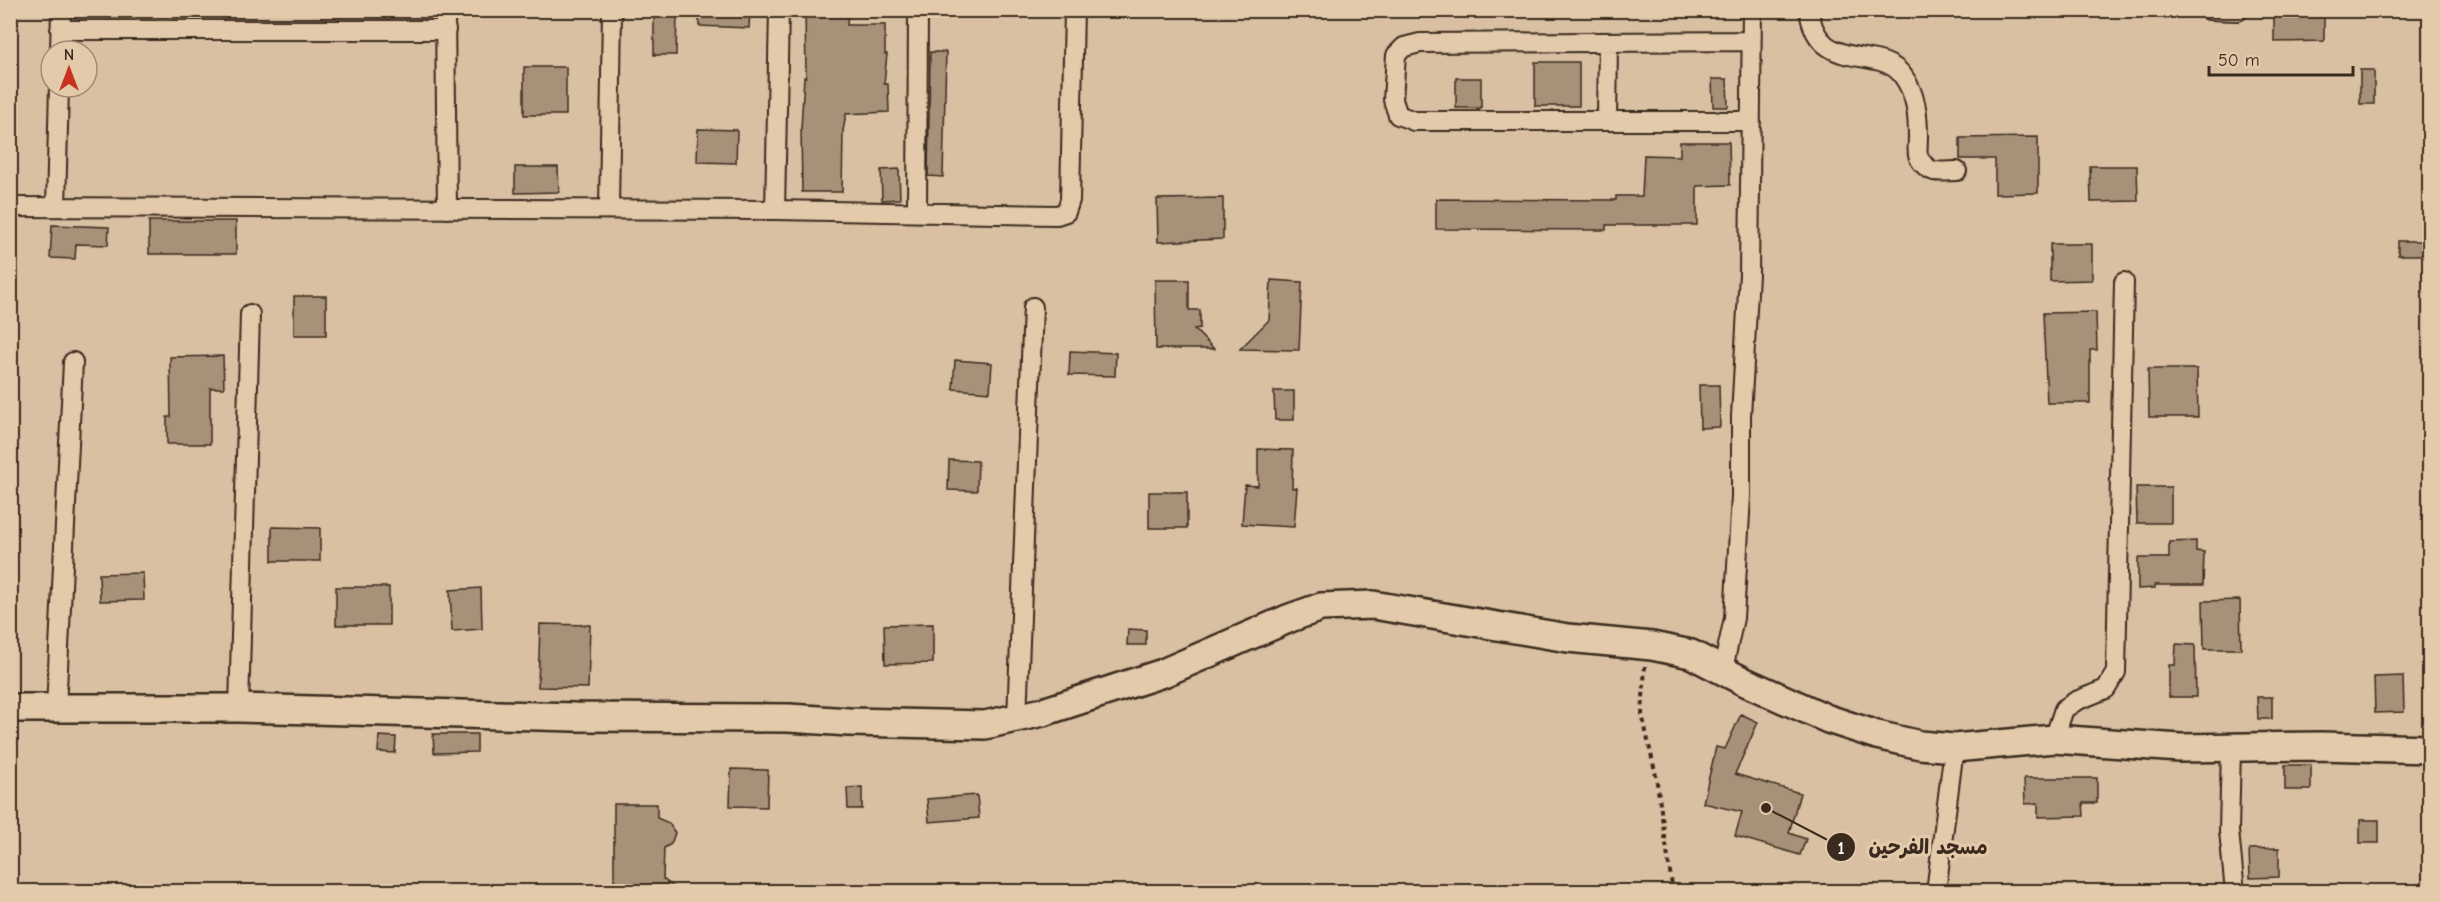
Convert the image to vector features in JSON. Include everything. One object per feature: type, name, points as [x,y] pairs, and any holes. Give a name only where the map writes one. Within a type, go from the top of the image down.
[{"type":"street","points":[[60,39],[61,10]]},
{"type":"street","points":[[445,10],[447,209]]},
{"type":"street","points":[[609,209],[612,10]]},
{"type":"street","points":[[775,210],[779,10]]},
{"type":"street","points":[[917,212],[918,10]]},
{"type":"street","points":[[10,207],[775,210],[1057,215],[1066,212],[1072,183],[1074,10]]},
{"type":"street","points":[[1723,669],[1734,618],[1741,496],[1741,416],[1749,274],[1752,10]]},
{"type":"street","points":[[1809,10],[1815,34],[1826,46],[1842,53],[1885,63],[1901,72],[1915,99],[1918,119],[1918,156],[1932,171],[1957,171]]},
{"type":"street","points":[[2209,10],[2238,11]]},
{"type":"street","points":[[60,30],[446,30]]},
{"type":"street","points":[[1751,41],[1420,43],[1404,47],[1396,55],[1394,100],[1398,115],[1414,122],[1751,122]]},
{"type":"street","points":[[1607,122],[1608,43]]},
{"type":"street","points":[[56,207],[59,99]]},
{"type":"street","points":[[2054,739],[2064,709],[2076,701],[2106,689],[2116,672],[2124,282]]},
{"type":"street","points":[[1017,719],[1033,307]]},
{"type":"street","points":[[239,708],[250,314]]},
{"type":"street","points":[[56,709],[73,362]]},
{"type":"street","points":[[10,708],[239,708],[575,717],[789,718],[849,722],[985,725],[1017,719],[1163,673],[1290,618],[1321,608],[1373,605],[1568,638],[1652,646],[1692,654],[1743,681],[1818,714],[1857,729],[1920,745],[1954,747],[2054,739],[2180,748],[2321,746],[2430,749]]},
{"type":"street","points":[[1936,891],[1954,747]]},
{"type":"street","points":[[2230,747],[2229,831],[2235,891]]},
{"type":"path","points":[[1652,646],[1644,670],[1642,714],[1656,776],[1673,891]]},
{"type":"building","points":[[699,10],[750,10],[749,28],[699,26]]},
{"type":"building","points":[[805,10],[848,10],[847,25],[885,25],[885,54],[887,54],[884,84],[888,84],[889,112],[846,114],[843,131],[842,192],[802,192],[801,128],[804,77],[806,77]]},
{"type":"building","points":[[2274,10],[2324,10],[2324,41],[2274,42]]},
{"type":"building","points":[[654,15],[677,15],[676,55],[654,55]]},
{"type":"building","points":[[930,52],[946,52],[943,177],[928,176]]},
{"type":"building","points":[[1535,62],[1579,62],[1579,106],[1535,106]]},
{"type":"building","points":[[524,67],[566,67],[566,115],[524,115]]},
{"type":"building","points":[[2360,70],[2374,70],[2374,104],[2360,104]]},
{"type":"building","points":[[1456,78],[1481,78],[1481,108],[1456,108]]},
{"type":"building","points":[[1712,79],[1727,79],[1728,107],[1713,107]]},
{"type":"building","points":[[698,129],[737,130],[736,163],[697,162]]},
{"type":"building","points":[[2038,137],[2038,193],[1995,194],[1995,159],[1960,159],[1960,138]]},
{"type":"building","points":[[1680,142],[1729,142],[1730,185],[1697,186],[1697,225],[1606,225],[1606,230],[1436,229],[1436,199],[1616,200],[1616,196],[1642,196],[1644,155],[1680,156]]},
{"type":"building","points":[[2090,166],[2137,166],[2138,201],[2091,202]]},
{"type":"building","points":[[515,167],[558,167],[559,192],[515,193]]},
{"type":"building","points":[[899,169],[900,199],[882,200],[881,170]]},
{"type":"building","points":[[1223,198],[1223,239],[1158,242],[1157,199]]},
{"type":"building","points":[[149,221],[236,221],[236,254],[149,254]]},
{"type":"building","points":[[52,225],[109,227],[108,245],[76,244],[75,259],[50,258]]},
{"type":"building","points":[[2398,241],[2430,241],[2430,255],[2398,255]]},
{"type":"building","points":[[2050,244],[2092,244],[2092,280],[2050,281]]},
{"type":"building","points":[[1155,280],[1189,280],[1189,310],[1200,310],[1200,328],[1194,329],[1214,349],[1156,349]]},
{"type":"building","points":[[1271,280],[1302,282],[1299,350],[1240,349],[1269,320]]},
{"type":"building","points":[[294,296],[326,296],[326,335],[294,335]]},
{"type":"building","points":[[2096,312],[2097,350],[2090,350],[2090,403],[2047,403],[2043,313]]},
{"type":"building","points":[[1070,351],[1116,353],[1115,376],[1069,375]]},
{"type":"building","points":[[223,356],[224,388],[210,388],[210,444],[167,444],[167,417],[171,417],[170,357]]},
{"type":"building","points":[[955,360],[992,363],[990,392],[953,389]]},
{"type":"building","points":[[2148,369],[2197,369],[2198,417],[2149,417]]},
{"type":"building","points":[[1699,385],[1719,385],[1720,427],[1700,428]]},
{"type":"building","points":[[1274,391],[1294,391],[1294,420],[1275,420]]},
{"type":"building","points":[[1258,449],[1293,450],[1292,488],[1297,488],[1294,527],[1242,524],[1245,485],[1258,486]]},
{"type":"building","points":[[949,460],[978,461],[977,491],[948,490]]},
{"type":"building","points":[[2136,487],[2171,487],[2171,523],[2137,523]]},
{"type":"building","points":[[1149,492],[1187,492],[1187,528],[1149,528]]},
{"type":"building","points":[[272,527],[320,528],[320,561],[272,561]]},
{"type":"building","points":[[2196,541],[2196,551],[2204,552],[2203,585],[2155,585],[2155,588],[2138,589],[2138,558],[2169,558],[2169,542]]},
{"type":"building","points":[[143,573],[144,600],[100,601],[99,574]]},
{"type":"building","points":[[336,587],[389,587],[389,625],[336,625]]},
{"type":"building","points":[[481,588],[482,629],[452,631],[450,590]]},
{"type":"building","points":[[2240,600],[2241,649],[2204,649],[2203,601]]},
{"type":"building","points":[[540,624],[590,625],[588,688],[538,687]]},
{"type":"building","points":[[933,624],[933,663],[885,664],[884,625]]},
{"type":"building","points":[[1128,629],[1146,630],[1146,645],[1127,645]]},
{"type":"building","points":[[2176,644],[2195,645],[2196,697],[2169,697],[2169,665],[2175,665]]},
{"type":"building","points":[[2403,676],[2404,712],[2375,713],[2374,677]]},
{"type":"building","points":[[2257,697],[2272,697],[2272,719],[2258,719]]},
{"type":"building","points":[[1741,714],[1758,722],[1735,774],[1800,793],[1789,833],[1806,839],[1800,855],[1735,836],[1742,812],[1703,803],[1716,747],[1725,749]]},
{"type":"building","points":[[433,734],[477,734],[477,752],[434,753]]},
{"type":"building","points":[[379,736],[396,737],[395,753],[378,752]]},
{"type":"building","points":[[2285,765],[2311,765],[2311,790],[2285,790]]},
{"type":"building","points":[[731,769],[768,770],[767,807],[730,806]]},
{"type":"building","points":[[2024,778],[2097,778],[2097,803],[2083,803],[2084,816],[2038,817],[2038,803],[2025,804]]},
{"type":"building","points":[[862,787],[862,809],[848,809],[847,788]]},
{"type":"building","points":[[977,795],[979,818],[929,822],[927,799]]},
{"type":"building","points":[[614,804],[657,804],[657,818],[669,823],[675,833],[671,844],[664,848],[663,879],[679,891],[614,891]]},
{"type":"building","points":[[2360,820],[2379,820],[2379,843],[2360,843]]},
{"type":"building","points":[[2279,848],[2279,877],[2250,878],[2249,849]]},
{"type":"place","name":"مسجد الفرحين","points":[[1766,808]]}]
